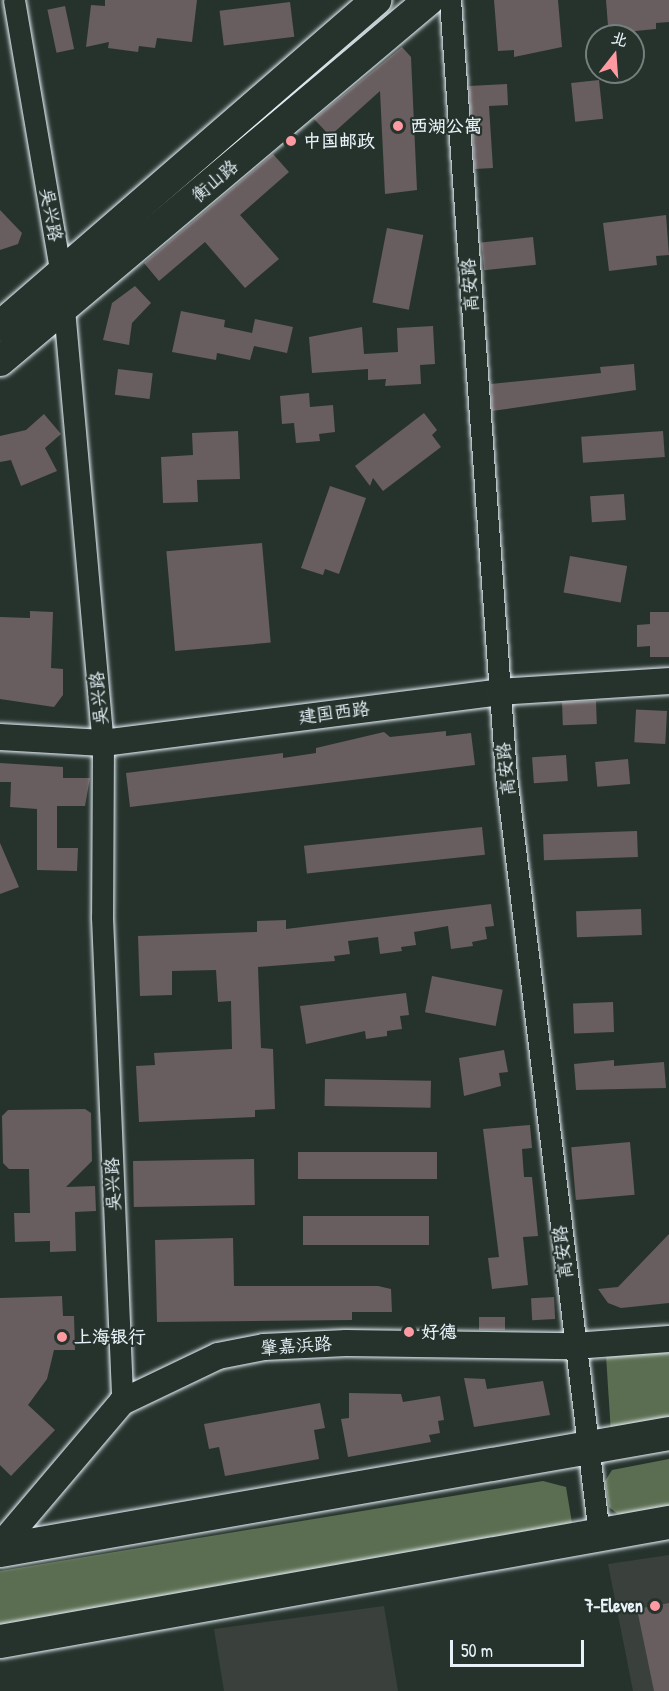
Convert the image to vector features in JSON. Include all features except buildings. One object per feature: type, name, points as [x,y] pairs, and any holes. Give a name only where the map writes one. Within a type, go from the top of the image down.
[{"type":"main road","name":"衡山路","points":[[0,326],[377,0]]},
{"type":"main road","name":"衡山路","points":[[0,361],[429,0]]},
{"type":"main road","name":"肇嘉浜路","points":[[0,1548],[669,1433]]},
{"type":"main road","points":[[0,1641],[669,1522]]},
{"type":"street","name":"吴兴路","points":[[14,0],[61,274],[103,743],[102,917],[122,1402]]},
{"type":"street","name":"高安路","points":[[450,0],[499,692],[574,1346],[599,1535]]},
{"type":"street","name":"建国西路","points":[[0,737],[103,743],[499,692],[669,681]]},
{"type":"street","name":"肇嘉浜路","points":[[0,1548],[122,1402],[218,1356],[264,1347],[346,1343],[574,1346],[669,1339]]},
{"type":"shaded area","points":[[669,1555],[669,1691],[633,1691],[608,1564]]},
{"type":"shaded area","points":[[384,1606],[398,1691],[224,1691],[214,1629]]},
{"type":"green space","points":[[669,1350],[669,1425],[611,1434],[606,1355]]},
{"type":"green space","points":[[669,1459],[669,1512],[625,1520],[609,1507],[605,1481],[612,1470]]},
{"type":"green space","points":[[543,1481],[566,1487],[572,1523],[0,1625],[0,1571]]},
{"type":"place","name":"西湖公寓","points":[[398,126]]},
{"type":"place","name":"中国邮政","points":[[291,141]]},
{"type":"place","name":"好德","points":[[409,1332]]},
{"type":"place","name":"上海银行","points":[[62,1337]]},
{"type":"place","name":"7-Eleven","points":[[655,1606]]}]
